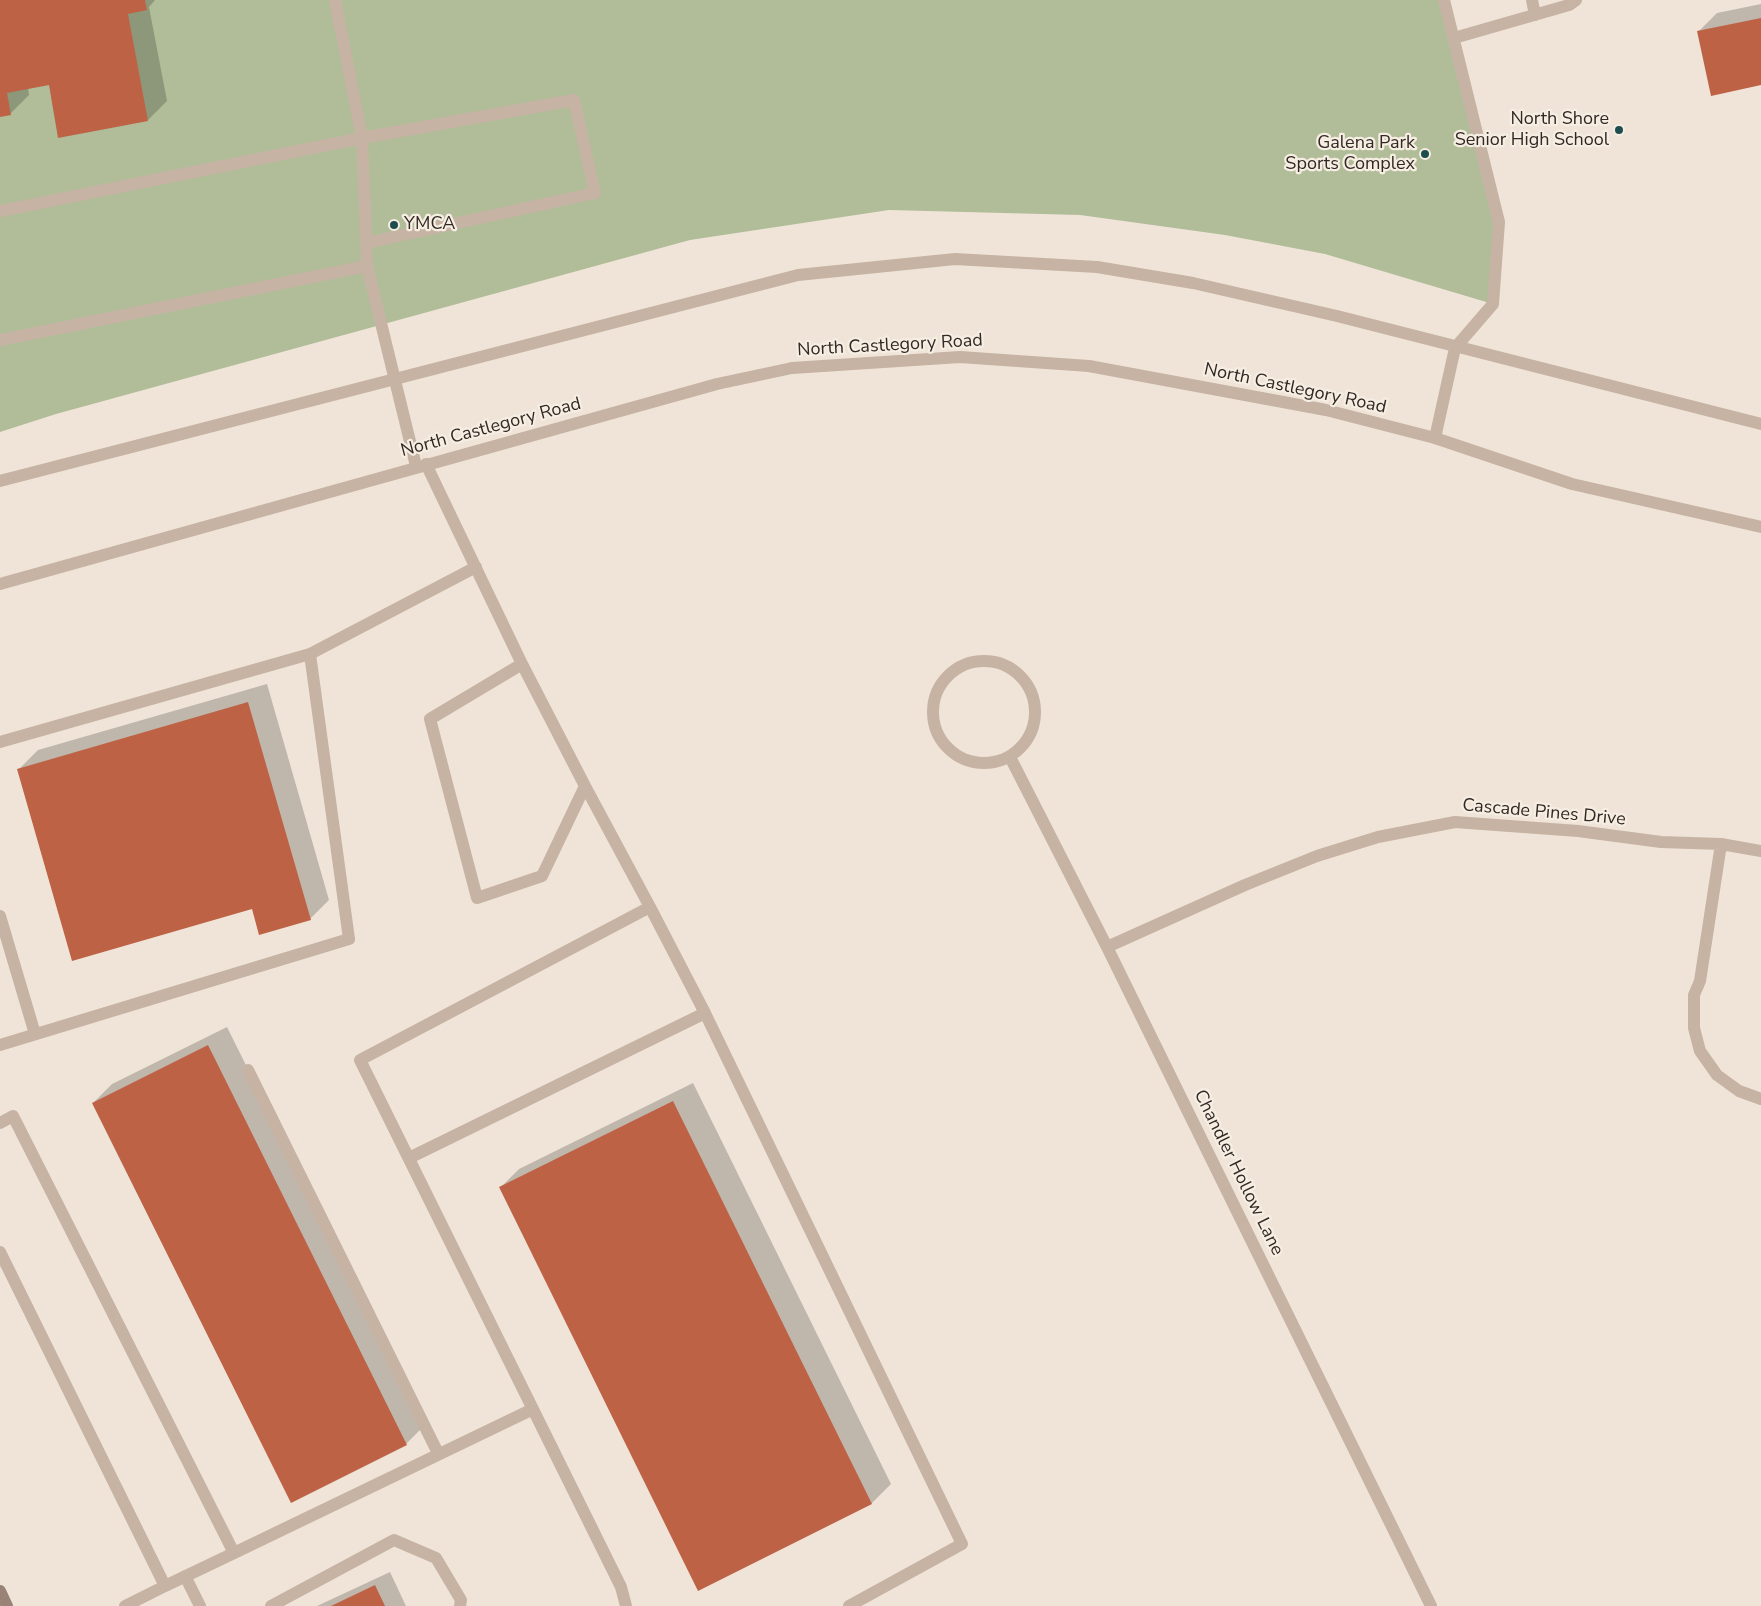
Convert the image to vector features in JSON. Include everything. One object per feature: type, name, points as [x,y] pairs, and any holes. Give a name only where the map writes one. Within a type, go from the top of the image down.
[{"type":"main road","points":[[0,1591],[7,1606]]},
{"type":"street","points":[[335,0],[362,138],[367,266],[395,380],[421,465],[476,567],[522,664],[704,1013],[962,1544],[849,1606]]},
{"type":"street","points":[[1436,438],[1455,348],[1493,304],[1499,222],[1444,0]]},
{"type":"street","points":[[1532,0],[1535,15]]},
{"type":"street","points":[[1454,38],[1569,5],[1576,0]]},
{"type":"street","points":[[0,211],[362,138],[574,100],[595,193],[366,242]]},
{"type":"street","points":[[0,481],[798,275],[955,258],[1097,267],[1193,283],[1337,316],[1455,348],[1761,424]]},
{"type":"street","points":[[0,340],[367,266]]},
{"type":"street","name":"North Castlegory Road","points":[[0,584],[421,465],[717,384],[792,368],[960,357],[1089,366],[1326,410],[1436,438],[1572,484],[1761,527]]},
{"type":"street","points":[[0,742],[310,654],[476,567]]},
{"type":"street","points":[[0,1045],[349,939],[310,654]]},
{"type":"street","points":[[985,660],[1000,663],[1016,672],[1029,688],[1035,706],[1032,730],[1024,745],[1010,757],[988,764],[970,762],[950,751],[939,737],[934,721],[933,703],[941,684],[952,671],[968,663],[985,660]]},
{"type":"street","points":[[522,664],[430,719],[476,898],[542,876],[585,786]]},
{"type":"street","name":"Chandler Hollow Lane","points":[[1010,757],[1107,947],[1430,1606]]},
{"type":"street","name":"Cascade Pines Drive","points":[[1107,947],[1245,885],[1317,856],[1378,837],[1455,822],[1578,832],[1661,842],[1721,844],[1761,851]]},
{"type":"street","points":[[1721,844],[1700,981],[1694,995],[1694,1028],[1700,1051],[1717,1075],[1739,1092],[1761,1099]]},
{"type":"street","points":[[626,1606],[621,1586],[360,1060],[650,907]]},
{"type":"street","points":[[0,916],[36,1034]]},
{"type":"street","points":[[409,1158],[704,1013]]},
{"type":"street","points":[[248,1070],[438,1453]]},
{"type":"street","points":[[0,1123],[13,1116],[234,1553]]},
{"type":"street","points":[[0,1252],[165,1586]]},
{"type":"street","points":[[125,1606],[438,1453],[533,1409]]},
{"type":"street","points":[[271,1606],[394,1540],[436,1558],[461,1600],[460,1606]]},
{"type":"street","points":[[185,1576],[200,1606]]},
{"type":"green space","name":"YMCA","points":[[0,0],[1444,0],[1499,222],[1493,304],[1325,254],[1225,235],[1080,215],[889,210],[690,240],[56,414],[0,432]]},
{"type":"building","points":[[0,0],[145,0],[147,10],[128,14],[148,121],[58,138],[49,85],[7,93],[11,115],[0,117]]},
{"type":"building","points":[[1761,18],[1761,85],[1711,96],[1697,31]]},
{"type":"building","points":[[248,702],[311,920],[259,935],[252,909],[72,961],[17,769]]},
{"type":"building","points":[[208,1045],[407,1445],[291,1503],[92,1103]]},
{"type":"building","points":[[673,1101],[872,1504],[698,1591],[499,1187]]},
{"type":"building","points":[[375,1585],[385,1606],[331,1606]]},
{"type":"place","name":"North Shore Senior High School","points":[[1619,130]]},
{"type":"place","name":"Galena Park Sports Complex","points":[[1425,154]]},
{"type":"place","name":"YMCA","points":[[394,225]]}]
